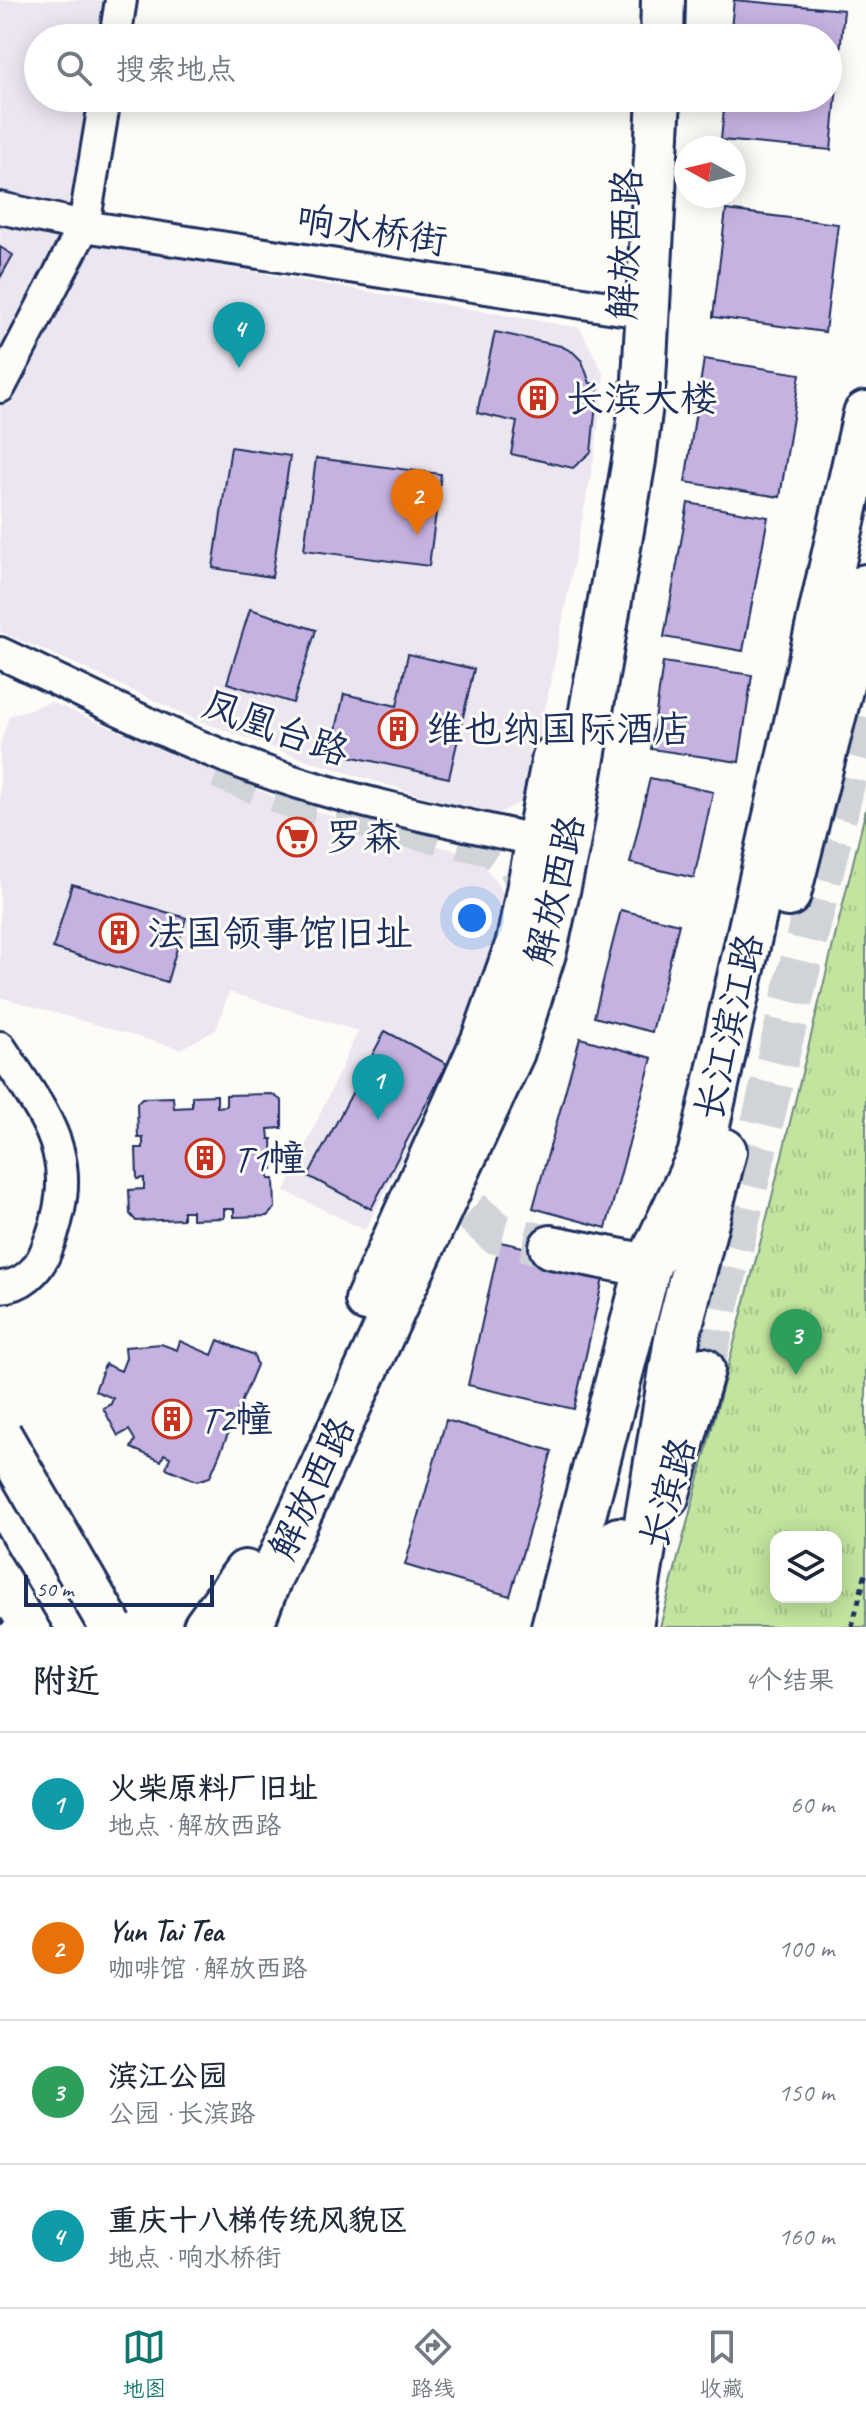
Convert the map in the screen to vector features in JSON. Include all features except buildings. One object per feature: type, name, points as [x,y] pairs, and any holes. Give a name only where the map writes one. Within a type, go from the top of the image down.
[{"type":"main road","points":[[634,24],[635,0]]},
{"type":"main road","points":[[662,24],[663,0]]},
{"type":"main road","name":"解放西路","points":[[251,1627],[268,1583],[513,1052],[545,950],[568,845],[634,460],[644,380],[635,311],[631,112]]},
{"type":"main road","name":"解放西路","points":[[245,1572],[483,1040],[518,942],[610,455],[619,376],[635,311],[657,112]]},
{"type":"main road","name":"长江滨江路","points":[[554,1627],[648,1266],[700,1156],[866,414]]},
{"type":"main road","name":"长江滨江路","points":[[619,1624],[678,1333],[866,587]]},
{"type":"main road","points":[[619,1624],[606,1559],[700,1156]]},
{"type":"main road","points":[[551,1247],[648,1266]]},
{"type":"main road","points":[[579,1627],[606,1559],[678,1333]]},
{"type":"main road","name":"长滨路","points":[[619,1624],[703,1369]]},
{"type":"main road","points":[[0,1435],[111,1627]]},
{"type":"main road","points":[[0,1495],[78,1627]]},
{"type":"main road","points":[[0,1545],[50,1627]]},
{"type":"main road","points":[[205,1627],[245,1572]]},
{"type":"main road","points":[[222,1627],[245,1572]]},
{"type":"street","points":[[117,24],[121,0]]},
{"type":"street","points":[[0,387],[84,226],[103,112]]},
{"type":"street","name":"响水桥街","points":[[0,208],[84,226],[635,311]]},
{"type":"street","points":[[0,367],[23,343]]},
{"type":"street","name":"凤凰台路","points":[[0,653],[202,746],[295,782],[392,808],[539,841]]},
{"type":"street","points":[[0,1047],[47,1120],[60,1155],[63,1192],[56,1227],[41,1263],[24,1280],[0,1287]]},
{"type":"path","points":[[852,1627],[866,1572]]},
{"type":"path","points":[[0,1619],[5,1627]]},
{"type":"shaded area","points":[[0,0],[105,0],[101,24],[24,24],[24,112],[87,112],[78,165],[132,251],[580,328],[604,375],[595,453],[528,799],[493,816],[300,758],[197,720],[0,632]]},
{"type":"shaded area","points":[[51,702],[286,802],[390,834],[478,856],[507,899],[500,932],[458,1052],[365,1230],[285,1191],[358,1031],[229,992],[216,1030],[180,1049],[0,997],[0,745],[9,716]]},
{"type":"green space","points":[[866,809],[866,1627],[660,1627],[768,1213]]},
{"type":"tunnel","points":[[703,1369],[866,692]]},
{"type":"tunnel","points":[[219,768],[305,803],[491,845],[519,866],[537,902],[536,909]]},
{"type":"tunnel","points":[[460,1151],[456,1179],[469,1209],[496,1233],[551,1247]]},
{"type":"place","name":"重庆十八梯传统风貌区","points":[[239,368]]},
{"type":"place","name":"长滨大楼","points":[[538,398]]},
{"type":"place","name":"Yun Tai Tea","points":[[417,535]]},
{"type":"place","name":"维也纳国际酒店","points":[[398,729]]},
{"type":"place","name":"罗森","points":[[297,837]]},
{"type":"place","name":"法国领事馆旧址","points":[[119,933]]},
{"type":"place","name":"火柴原料厂旧址","points":[[378,1120]]},
{"type":"place","name":"T1幢","points":[[205,1158]]},
{"type":"place","name":"滨江公园","points":[[796,1375]]},
{"type":"place","name":"T2幢","points":[[172,1419]]}]
